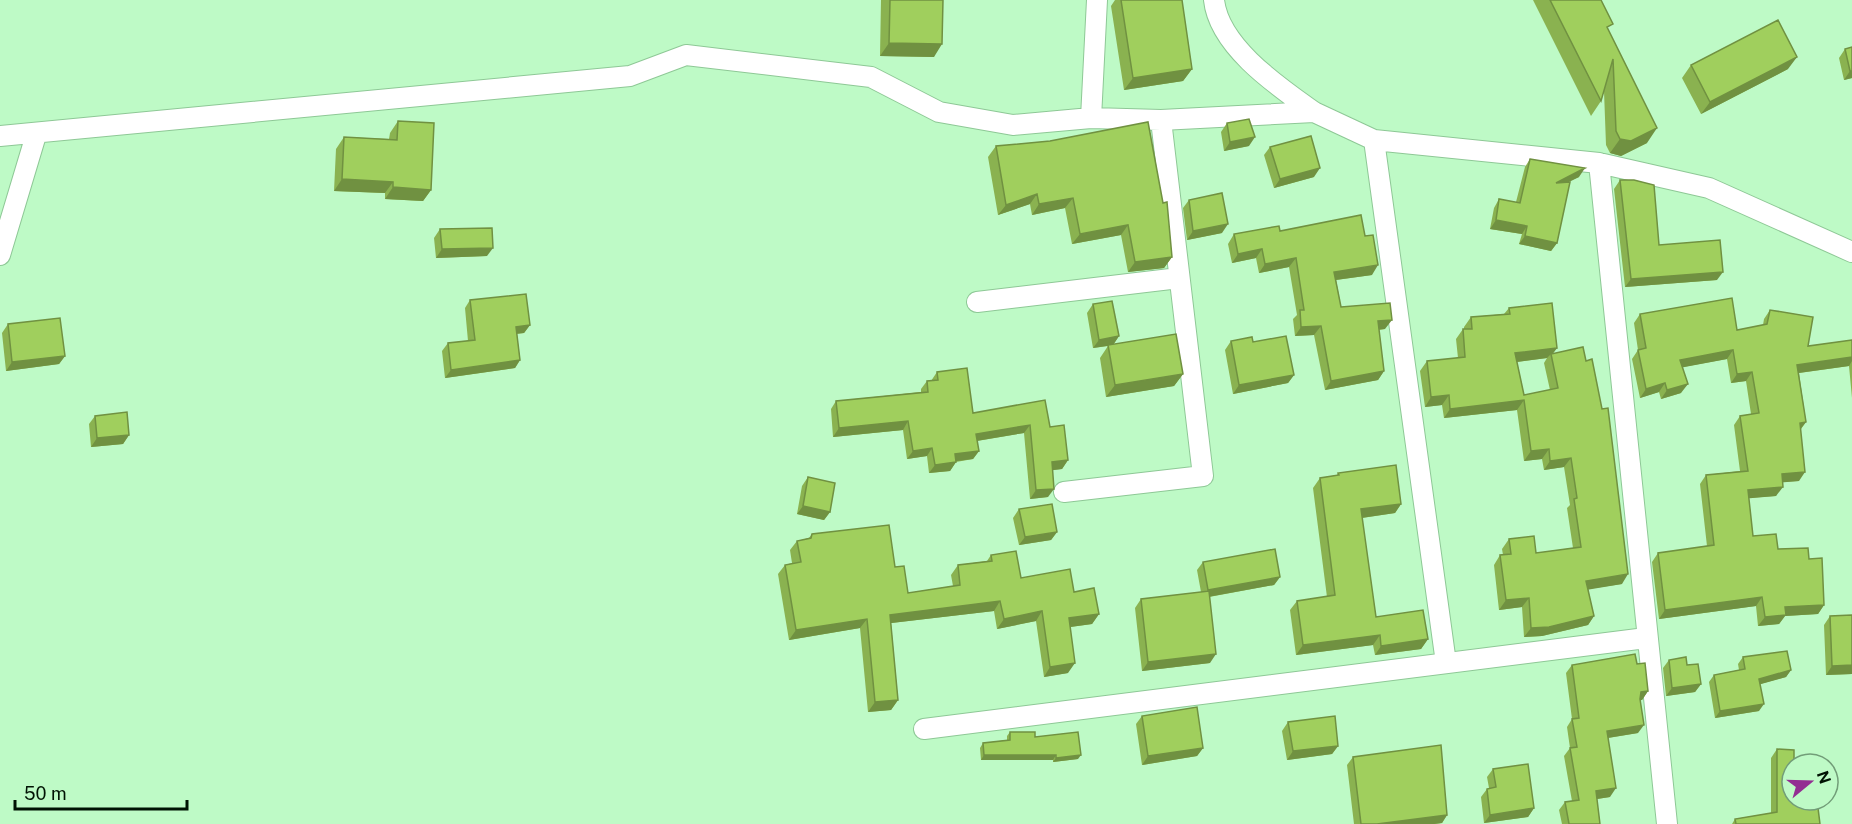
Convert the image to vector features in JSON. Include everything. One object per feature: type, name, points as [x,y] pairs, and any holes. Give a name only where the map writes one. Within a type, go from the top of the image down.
[{"type":"street","points":[[1091,118],[1097,0]]},
{"type":"street","points":[[1214,0],[1216,11],[1243,57],[1276,85],[1314,112],[1374,140],[1599,163],[1709,188],[1852,252]]},
{"type":"street","points":[[0,136],[36,135],[630,76],[686,56],[871,76],[939,112],[1013,124],[1091,118],[1161,120],[1314,112]]},
{"type":"street","points":[[1064,492],[1203,476],[1161,120]]},
{"type":"street","points":[[0,255],[36,135]]},
{"type":"street","points":[[1374,140],[1446,663]]},
{"type":"street","points":[[1599,163],[1646,638],[1667,824]]},
{"type":"street","points":[[977,302],[1179,278]]},
{"type":"street","points":[[924,729],[1646,638]]},
{"type":"building","points":[[890,0],[943,0],[942,44],[889,43]]},
{"type":"building","points":[[1121,0],[1182,0],[1192,69],[1133,78]]},
{"type":"building","points":[[1550,0],[1601,0],[1613,24],[1607,27],[1657,128],[1631,141],[1620,139],[1616,131],[1613,59],[1601,101]]},
{"type":"building","points":[[1778,20],[1797,57],[1710,102],[1691,65]]},
{"type":"building","points":[[1852,47],[1852,71],[1850,71],[1845,49]]},
{"type":"building","points":[[1249,119],[1255,137],[1230,142],[1227,123]]},
{"type":"building","points":[[398,121],[434,123],[431,190],[393,187],[393,182],[342,179],[344,137],[397,140]]},
{"type":"building","points":[[1148,122],[1163,203],[1167,202],[1172,257],[1135,262],[1128,225],[1080,234],[1073,198],[1039,204],[1037,194],[1006,205],[996,146],[1050,141]]},
{"type":"building","points":[[1311,136],[1320,168],[1280,179],[1270,147]]},
{"type":"building","points":[[1530,159],[1585,168],[1556,183],[1570,182],[1557,243],[1525,236],[1527,226],[1496,220],[1499,199],[1520,203]]},
{"type":"building","points":[[1620,180],[1634,180],[1654,185],[1659,245],[1720,240],[1723,272],[1631,279]]},
{"type":"building","points":[[1222,193],[1228,224],[1193,231],[1189,200]]},
{"type":"building","points":[[1361,215],[1365,236],[1373,235],[1378,265],[1334,272],[1341,307],[1390,303],[1392,320],[1378,321],[1384,371],[1331,381],[1321,326],[1301,327],[1300,310],[1304,310],[1296,258],[1265,264],[1262,249],[1238,254],[1234,234],[1279,226],[1280,231]]},
{"type":"building","points":[[492,228],[493,248],[442,249],[440,229]]},
{"type":"building","points":[[526,294],[530,325],[516,327],[520,360],[451,370],[448,343],[475,340],[470,300]]},
{"type":"building","points":[[1732,298],[1737,330],[1767,324],[1770,310],[1813,317],[1808,346],[1852,340],[1852,357],[1797,365],[1806,422],[1800,423],[1805,472],[1782,474],[1783,487],[1748,490],[1753,536],[1776,534],[1778,549],[1808,548],[1809,559],[1822,558],[1824,605],[1785,607],[1786,615],[1765,617],[1762,597],[1665,610],[1658,553],[1714,545],[1706,475],[1748,471],[1740,416],[1759,413],[1752,372],[1737,374],[1733,350],[1680,360],[1688,384],[1667,390],[1665,383],[1646,389],[1638,350],[1646,348],[1640,314]]},
{"type":"building","points":[[1112,301],[1119,336],[1099,340],[1093,304]]},
{"type":"building","points":[[1552,303],[1557,348],[1515,353],[1524,395],[1558,388],[1551,354],[1583,347],[1586,361],[1592,359],[1602,409],[1608,408],[1628,574],[1586,581],[1594,616],[1549,627],[1531,628],[1529,598],[1506,600],[1500,555],[1511,554],[1509,539],[1534,536],[1536,553],[1581,547],[1571,458],[1550,461],[1549,449],[1531,451],[1524,400],[1450,409],[1449,395],[1431,397],[1427,361],[1465,357],[1463,329],[1472,329],[1471,317],[1510,314],[1509,308]]},
{"type":"building","points":[[60,318],[65,356],[12,362],[8,324]]},
{"type":"building","points":[[1176,334],[1183,374],[1115,385],[1108,345]]},
{"type":"building","points":[[1286,336],[1294,375],[1239,385],[1231,341],[1252,337],[1253,342]]},
{"type":"building","points":[[967,368],[973,413],[1045,400],[1050,427],[1064,425],[1068,460],[1052,462],[1054,489],[1036,490],[1030,425],[976,434],[979,451],[955,454],[956,462],[935,465],[932,448],[913,451],[908,421],[839,428],[836,401],[928,392],[927,381],[938,380],[937,372]]},
{"type":"building","points":[[127,412],[129,435],[97,438],[95,416]]},
{"type":"building","points":[[1396,465],[1401,504],[1361,509],[1376,617],[1423,610],[1428,639],[1381,646],[1380,635],[1303,645],[1297,601],[1335,595],[1320,478],[1339,475],[1338,473]]},
{"type":"building","points":[[808,477],[835,483],[830,512],[803,506]]},
{"type":"building","points":[[1052,504],[1057,532],[1025,537],[1019,509]]},
{"type":"building","points":[[889,525],[895,567],[904,566],[908,593],[960,585],[958,565],[992,561],[991,555],[1016,551],[1021,578],[1070,569],[1074,592],[1094,588],[1099,614],[1069,618],[1075,663],[1050,667],[1042,611],[1004,619],[1000,601],[890,615],[898,700],[875,702],[867,619],[796,630],[785,565],[801,562],[797,541],[811,538],[812,534]]},
{"type":"building","points":[[1275,549],[1280,577],[1208,590],[1203,562]]},
{"type":"building","points":[[1209,591],[1216,654],[1148,662],[1141,599]]},
{"type":"building","points":[[1852,615],[1852,665],[1832,666],[1830,616]]},
{"type":"building","points":[[1787,651],[1791,670],[1759,679],[1764,704],[1720,711],[1714,675],[1745,669],[1743,657]]},
{"type":"building","points":[[1635,654],[1637,664],[1645,663],[1648,691],[1641,692],[1640,699],[1644,725],[1607,731],[1616,788],[1596,791],[1600,824],[1569,824],[1565,802],[1579,800],[1570,748],[1577,747],[1572,719],[1579,718],[1572,665]]},
{"type":"building","points":[[1686,657],[1687,665],[1698,664],[1701,684],[1672,688],[1669,660]]},
{"type":"building","points":[[1197,707],[1203,748],[1148,756],[1142,716]]},
{"type":"building","points":[[1335,716],[1338,746],[1293,751],[1288,722]]},
{"type":"building","points":[[1010,732],[1035,732],[1035,737],[1078,732],[1081,755],[1056,758],[1056,755],[984,755],[983,743],[1010,740]]},
{"type":"building","points":[[1441,745],[1447,815],[1361,824],[1353,757]]},
{"type":"building","points":[[1777,749],[1794,750],[1794,752],[1780,752],[1780,812],[1818,812],[1820,824],[1736,824],[1735,819],[1777,812]]},
{"type":"building","points":[[1528,764],[1534,808],[1490,815],[1487,789],[1496,787],[1493,769]]}]
